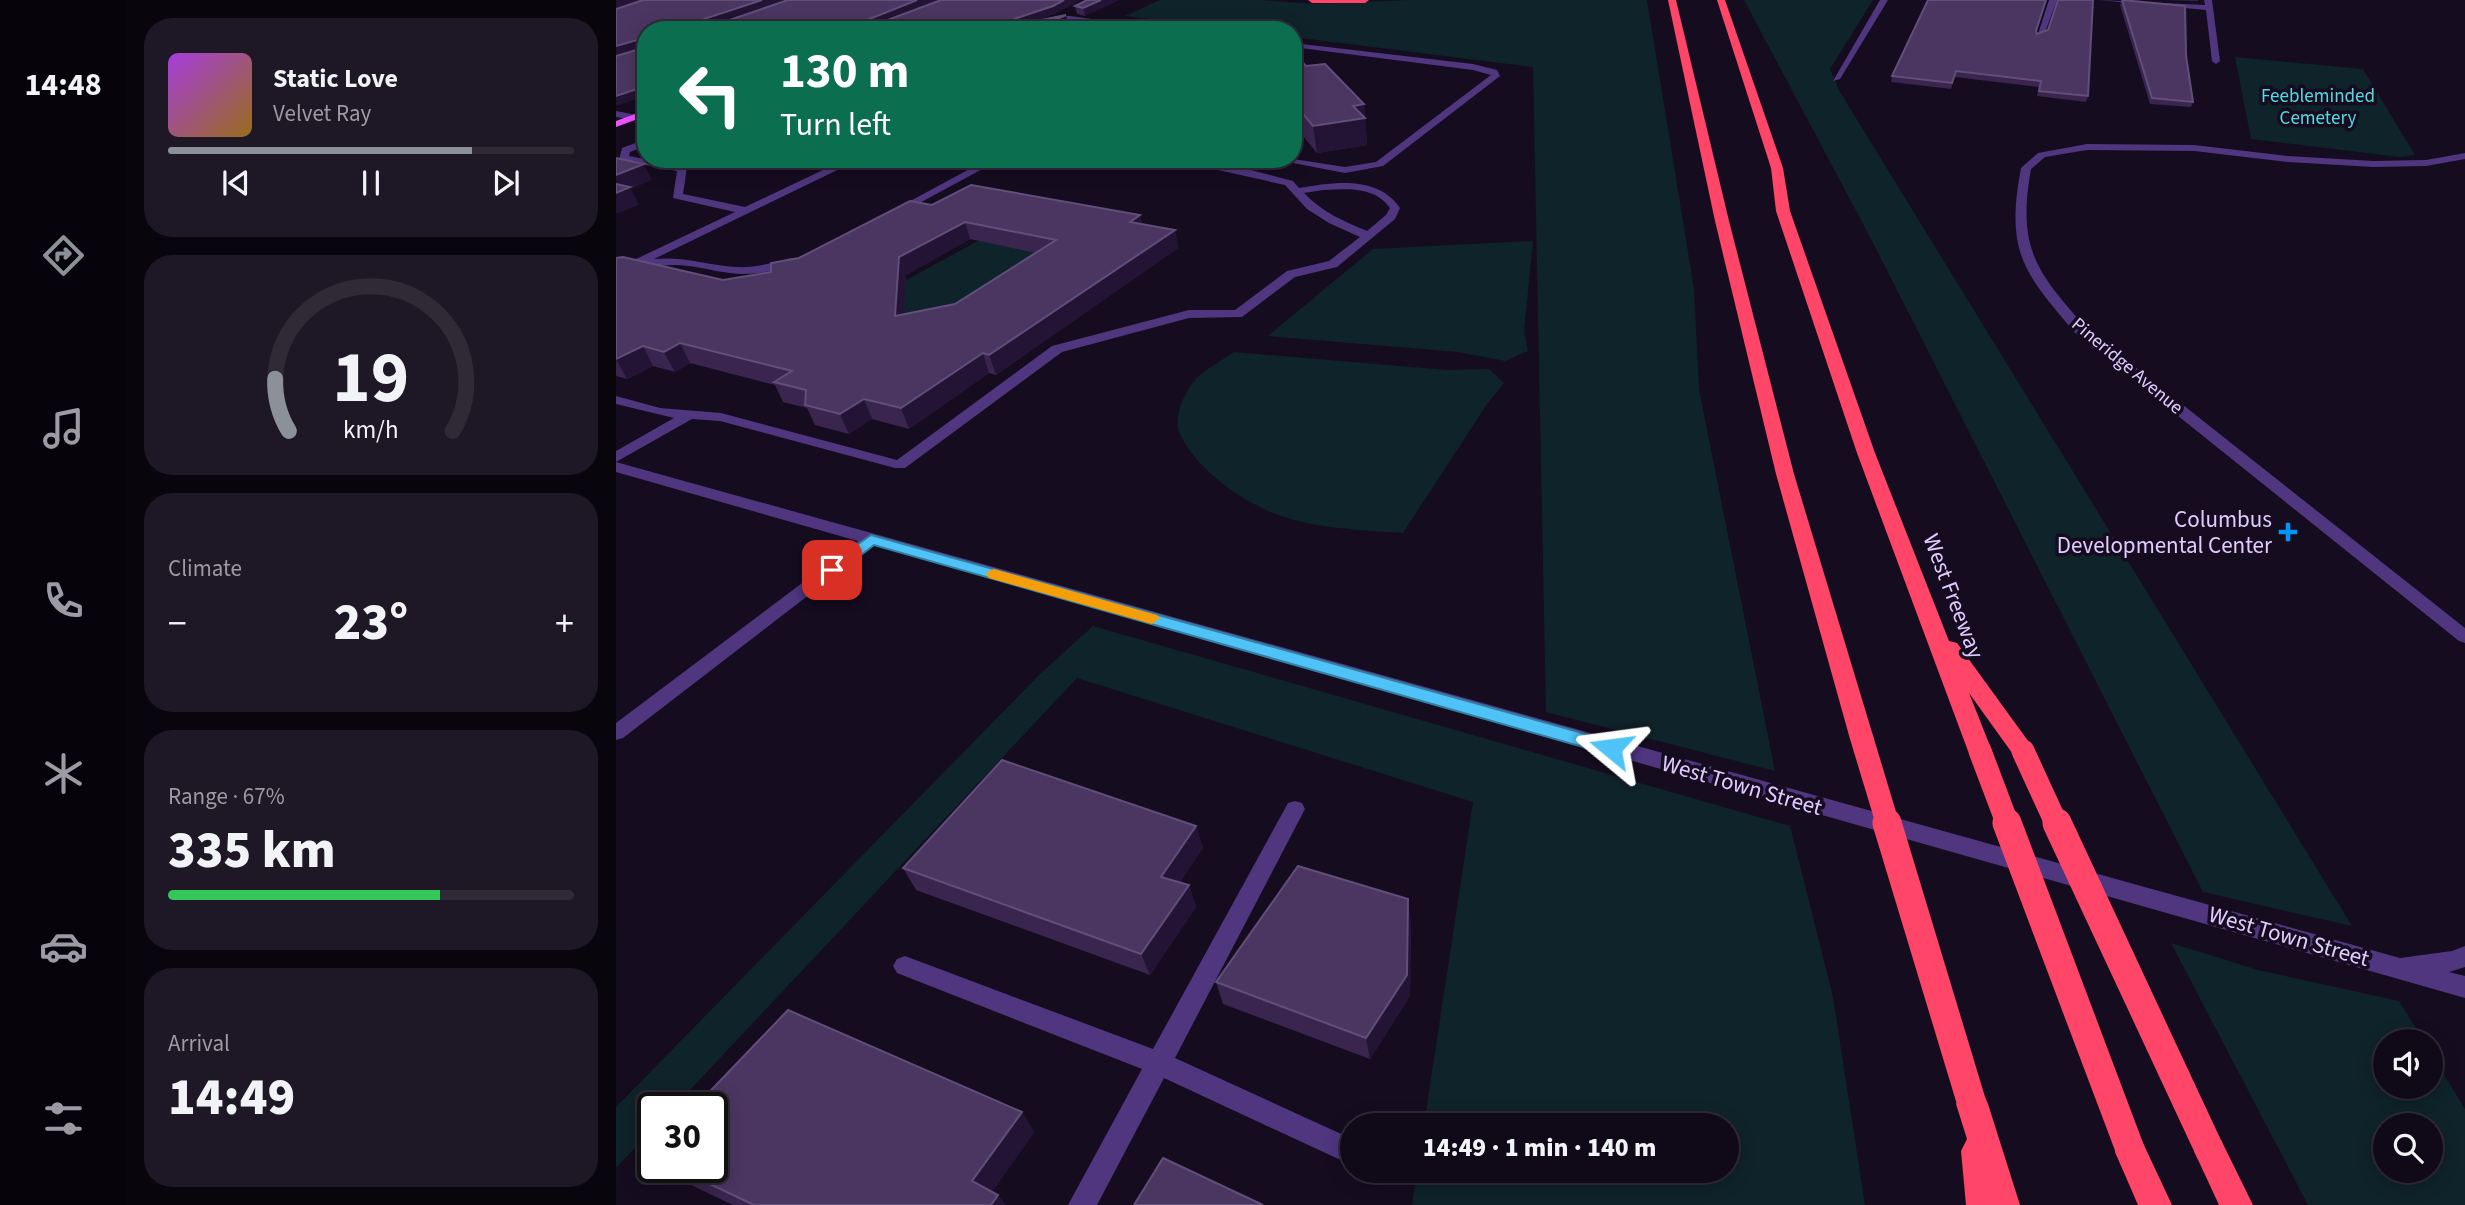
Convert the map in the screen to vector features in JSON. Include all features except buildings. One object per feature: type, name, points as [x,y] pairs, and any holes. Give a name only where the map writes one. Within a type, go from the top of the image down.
[{"type":"highway","points":[[1312,0],[1365,0]]},
{"type":"highway","points":[[1672,0],[1722,221],[1785,474],[2003,1205]]},
{"type":"highway","name":"West Freeway","points":[[1721,0],[1777,167],[1783,211],[1866,453],[2131,1152],[2155,1205]]},
{"type":"highway","points":[[1931,623],[2023,751],[2236,1205]]},
{"type":"highway","points":[[1972,1104],[1983,1205]]},
{"type":"main road","points":[[616,124],[637,116]]},
{"type":"street","points":[[1836,79],[1884,0]]},
{"type":"street","points":[[2040,35],[2053,0]]},
{"type":"street","points":[[2102,0],[2209,4],[2216,61]]},
{"type":"street","points":[[1050,21],[1075,8]]},
{"type":"street","points":[[1059,18],[1085,21]]},
{"type":"street","points":[[1302,46],[1473,67],[1494,72],[1496,76],[1379,164],[1345,170],[1302,163]]},
{"type":"street","points":[[616,114],[634,117]]},
{"type":"street","points":[[637,146],[626,150],[623,158],[637,161]]},
{"type":"street","name":"Pineridge Avenue","points":[[2465,156],[2426,163],[2361,163],[2137,146],[2087,147],[2042,155],[2026,168],[2022,187],[2022,243],[2042,285],[2082,332],[2465,637]]},
{"type":"street","points":[[2443,160],[2465,170]]},
{"type":"street","points":[[678,168],[683,169],[677,196],[748,211]]},
{"type":"street","points":[[616,273],[836,168]]},
{"type":"street","points":[[879,220],[979,168]]},
{"type":"street","points":[[1224,168],[1275,177],[1289,183],[1311,207],[1333,221],[1368,236]]},
{"type":"street","points":[[616,400],[659,412],[721,417],[900,464],[1057,349],[1189,314],[1238,314],[1291,274],[1333,264],[1391,217],[1395,208],[1391,199],[1372,191],[1337,186],[1299,191]]},
{"type":"street","points":[[632,265],[693,262],[734,271],[770,268],[806,258]]},
{"type":"street","points":[[616,457],[689,415]]},
{"type":"street","name":"West Town Street","points":[[616,467],[2465,987]]},
{"type":"street","points":[[616,733],[871,539]]},
{"type":"street","points":[[1082,1205],[1295,809]]},
{"type":"street","points":[[2400,967],[2453,961],[2465,956]]},
{"type":"street","points":[[905,966],[1032,1017],[1159,1063],[1340,1147]]},
{"type":"green space","points":[[1160,0],[1261,0],[1314,4],[1408,0],[1647,0],[1694,289],[1699,390],[1775,771],[1546,712],[1533,67],[1302,38],[1302,21],[1165,21],[1125,16]]},
{"type":"green space","points":[[1744,0],[1873,0],[1830,69],[1840,92],[2352,926],[2203,892],[1870,237]]},
{"type":"green space","name":"Feebleminded Cemetery","points":[[2235,57],[2363,69],[2415,155],[2400,157],[2251,139]]},
{"type":"green space","points":[[985,237],[1048,256],[994,296],[904,319],[890,289]]},
{"type":"green space","points":[[1533,241],[1524,332],[1528,351],[1505,361],[1458,352],[1268,336],[1373,249]]},
{"type":"green space","points":[[1234,352],[1447,370],[1489,369],[1504,383],[1487,404],[1403,533],[1339,528],[1291,519],[1263,509],[1221,482],[1187,447],[1178,427],[1179,411],[1185,395],[1199,376]]},
{"type":"green space","points":[[1093,626],[1790,826],[1833,997],[1865,1205],[1412,1205],[1415,1183],[1739,1183],[1739,1113],[1426,1113],[1473,802],[1077,678],[688,1092],[637,1092],[637,1146],[616,1168],[616,1107],[1041,673]]},
{"type":"green space","points":[[2171,943],[2258,970],[2399,1001],[2416,1029],[2373,1029],[2373,1099],[2443,1099],[2443,1073],[2465,1109],[2465,1205],[2308,1205]]},
{"type":"slow traffic","points":[[994,574],[1152,618]]},
{"type":"place","name":"Columbus Developmental Center","points":[[2288,532]]},
{"type":"route","points":[[832,570],[871,539],[1611,748]]}]
